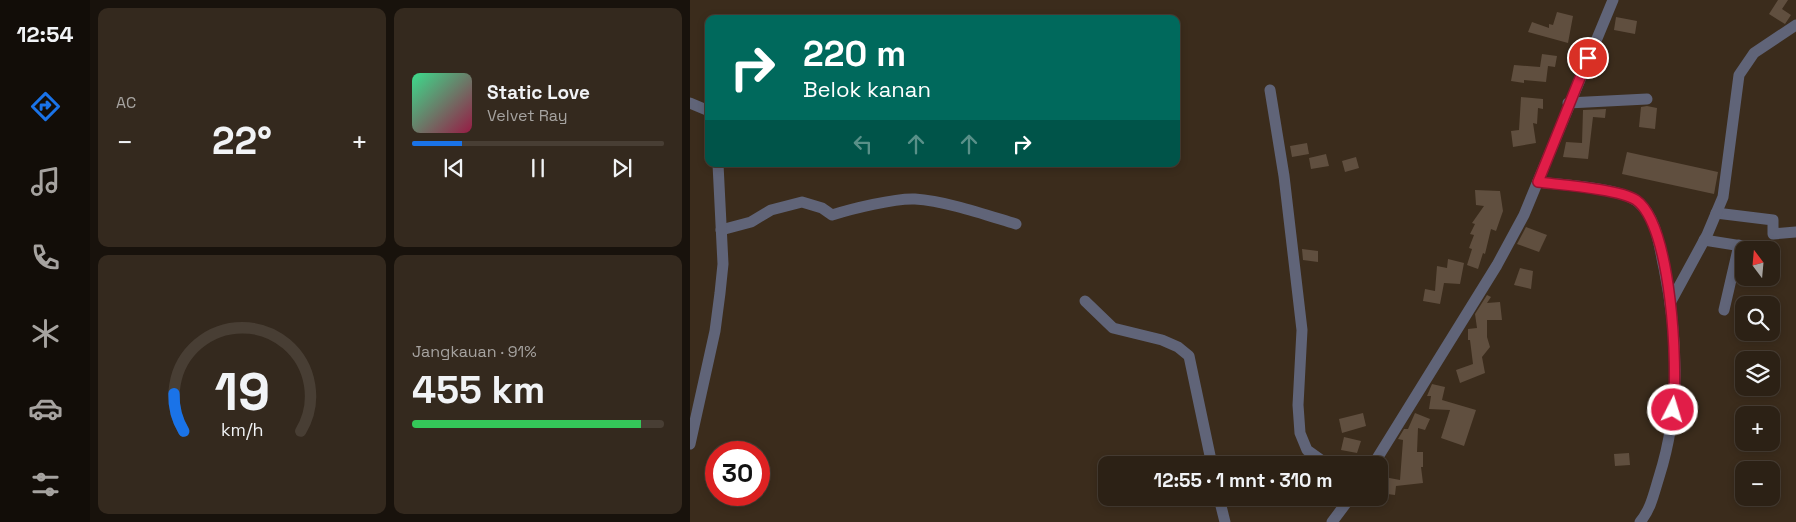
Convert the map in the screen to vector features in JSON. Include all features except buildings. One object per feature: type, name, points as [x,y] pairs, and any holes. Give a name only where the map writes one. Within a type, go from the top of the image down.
[{"type":"street","points":[[1378,456],[1497,265],[1538,182],[1568,103],[1613,0]]},
{"type":"street","points":[[1670,303],[1704,240],[1723,197],[1739,75],[1754,53],[1796,25]]},
{"type":"street","points":[[1270,90],[1284,176],[1302,330],[1298,405],[1300,433],[1307,450],[1315,456]]},
{"type":"street","points":[[1568,103],[1647,99]]},
{"type":"street","points":[[690,103],[705,109]]},
{"type":"street","points":[[690,444],[715,331],[723,264],[718,167]]},
{"type":"street","points":[[1538,182],[1596,189],[1638,202],[1650,219],[1657,235],[1670,303],[1676,360],[1675,392],[1668,445],[1651,504],[1640,522]]},
{"type":"street","points":[[721,230],[751,222],[771,210],[802,202],[822,208],[832,214],[852,208],[914,199],[967,210],[1016,224]]},
{"type":"street","points":[[1716,213],[1773,220],[1773,234],[1796,232]]},
{"type":"street","points":[[1704,240],[1735,245]]},
{"type":"street","points":[[1724,310],[1735,263]]},
{"type":"street","points":[[1085,301],[1113,328],[1162,340],[1178,346],[1189,356],[1210,456]]},
{"type":"street","points":[[1221,506],[1225,522]]},
{"type":"street","points":[[1332,522],[1344,506]]},
{"type":"route","points":[[1588,58],[1568,103],[1538,182],[1596,189],[1632,198],[1648,214],[1657,235],[1673,322],[1676,352],[1673,410]]}]
